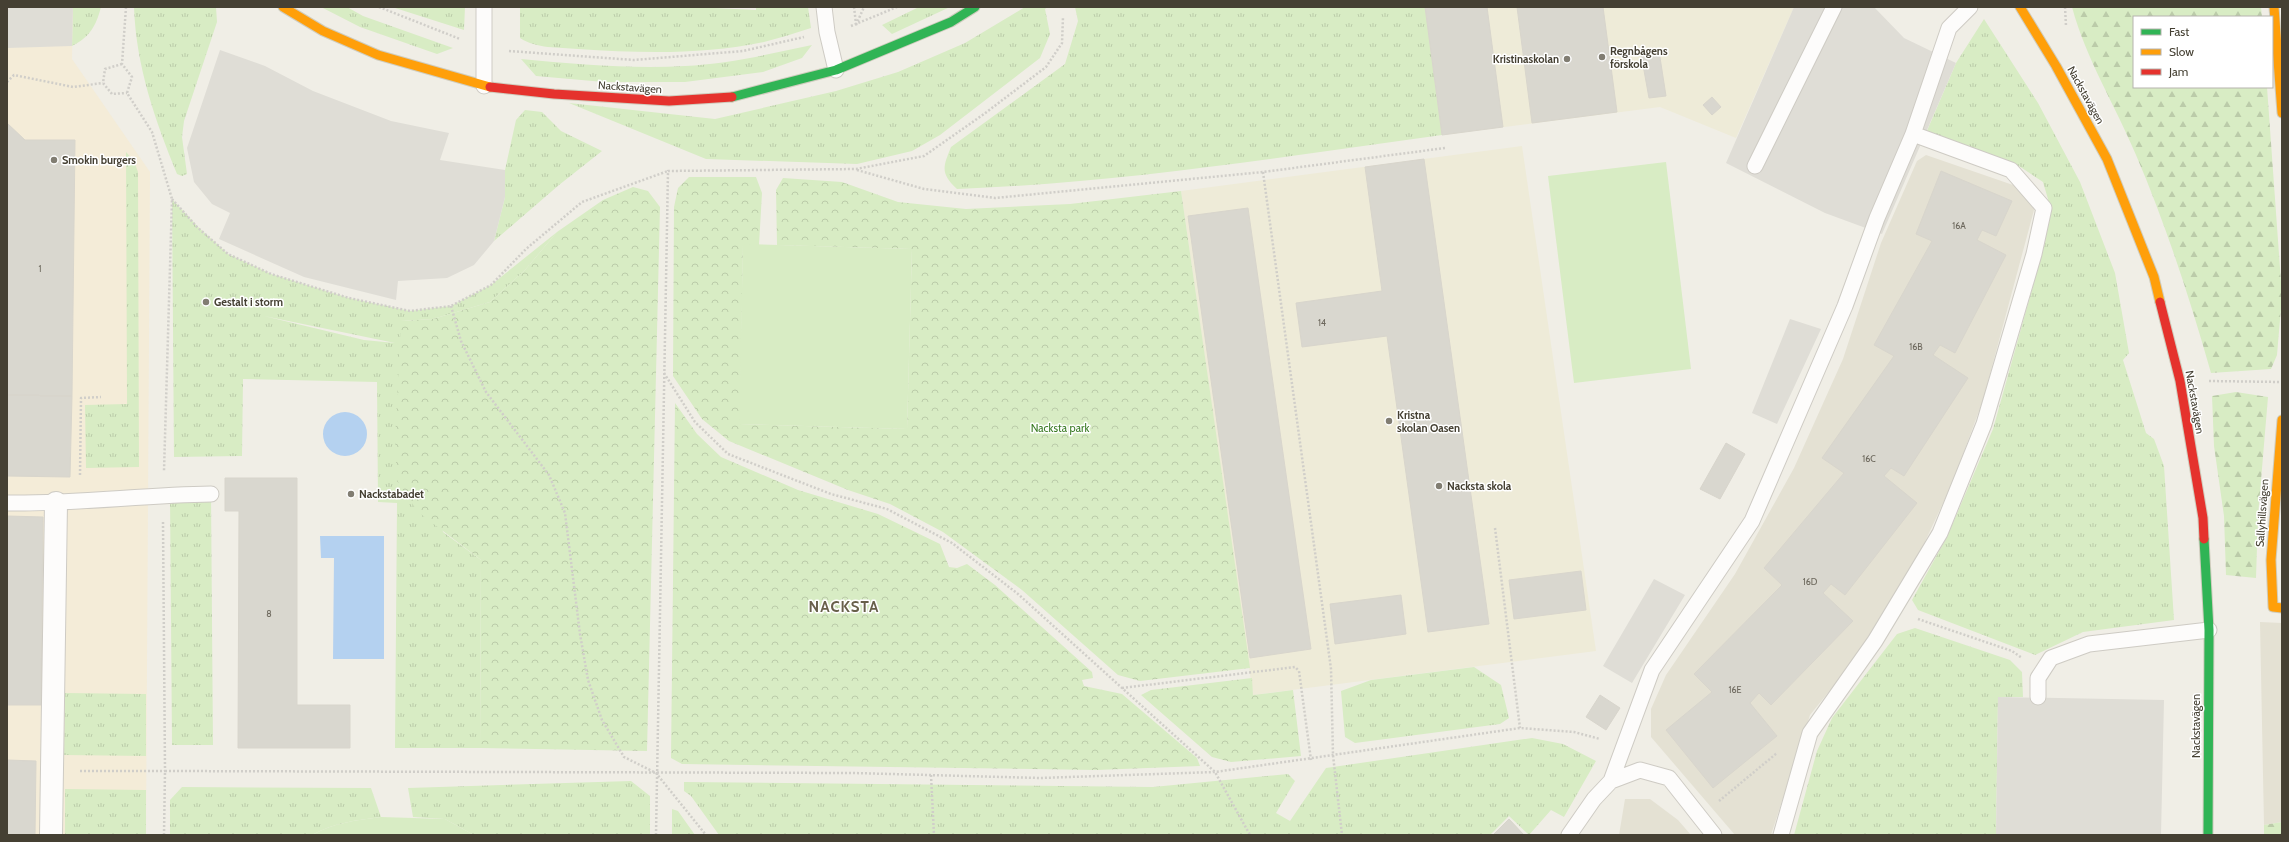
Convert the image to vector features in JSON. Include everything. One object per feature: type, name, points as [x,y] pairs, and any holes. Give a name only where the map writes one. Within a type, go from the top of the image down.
[{"type":"street","name":"Nackstavägen","points":[[283,7],[323,31],[378,55],[484,86],[554,94],[669,101],[730,97],[836,70],[951,22],[975,7]]},
{"type":"street","name":"Nackstavägen","points":[[2020,7],[2056,66],[2107,159],[2154,276],[2180,381],[2203,518],[2209,630],[2208,835]]},
{"type":"street","points":[[2274,7],[2282,114]]},
{"type":"street","name":"Sallyhillsvägen","points":[[2278,608],[2271,560],[2282,420]]},
{"type":"street","points":[[51,835],[56,504]]},
{"type":"lane","points":[[484,7],[484,86]]},
{"type":"lane","points":[[824,7],[827,32],[836,70]]},
{"type":"lane","points":[[1755,166],[1834,7]]},
{"type":"lane","points":[[1569,835],[1594,800],[1611,781],[1652,670],[1752,521],[1845,306],[1877,218],[1913,134],[1949,28],[1970,7]]},
{"type":"lane","points":[[1780,835],[1810,733],[1894,610],[1940,533],[1984,424],[2034,254],[2044,208],[2011,170],[1913,134]]},
{"type":"lane","points":[[7,503],[56,504],[163,495],[211,494]]},
{"type":"lane","points":[[2038,698],[2038,678],[2051,658],[2088,644],[2209,630]]},
{"type":"lane","points":[[1611,781],[1640,770],[1669,778],[1714,835]]},
{"type":"path","points":[[126,7],[122,64],[132,77],[127,93]]},
{"type":"path","points":[[379,7],[483,48],[553,55],[634,60],[743,51],[856,25],[897,7]]},
{"type":"path","points":[[854,7],[856,25]]},
{"type":"path","points":[[856,25],[864,7]]},
{"type":"path","points":[[172,199],[198,227],[228,254],[271,274],[349,298],[410,311],[451,306],[491,285],[526,249],[582,202],[668,171],[856,169],[924,156],[984,114],[1046,67],[1062,43],[1062,17]]},
{"type":"path","points":[[102,83],[105,69],[122,64]]},
{"type":"path","points":[[7,82],[14,75],[73,87],[102,83]]},
{"type":"path","points":[[102,83],[112,94],[127,93]]},
{"type":"path","points":[[127,93],[152,132],[172,199],[163,495],[164,835]]},
{"type":"path","points":[[856,169],[924,189],[995,198],[1264,172],[1445,148]]},
{"type":"path","points":[[656,835],[668,171]]},
{"type":"path","points":[[1264,172],[1331,669],[1333,755],[1342,835]]},
{"type":"path","points":[[451,306],[461,341],[486,392],[550,475],[565,513],[586,672],[602,720],[624,757],[656,773],[706,835]]},
{"type":"path","points":[[664,373],[695,422],[728,454],[832,494],[887,510],[952,543],[1018,594],[1215,772],[1250,835]]},
{"type":"path","points":[[2180,381],[2282,382]]},
{"type":"path","points":[[79,502],[81,398],[101,397]]},
{"type":"path","points":[[1495,528],[1520,728]]},
{"type":"path","points":[[1894,610],[2012,652],[2043,670]]},
{"type":"path","points":[[1122,688],[1295,668],[1299,671],[1311,760]]},
{"type":"path","points":[[52,771],[656,773],[931,775],[1040,778],[1215,772],[1311,760],[1333,755],[1520,728],[1574,732],[1624,746]]},
{"type":"path","points":[[1697,815],[1724,798],[1786,746],[1810,733]]},
{"type":"path","points":[[931,775],[934,835]]},
{"type":"shaded area","points":[[7,7],[73,7],[72,59],[150,172],[146,835],[7,835]]},
{"type":"shaded area","points":[[7,7],[73,7],[72,46],[7,48]]},
{"type":"shaded area","name":"Regnbågens förskola","points":[[1425,7],[1794,7],[1736,138],[1660,107],[1442,135]]},
{"type":"shaded area","points":[[1794,7],[1874,7],[1904,38],[1956,63],[1882,234],[1825,213],[1726,163]]},
{"type":"shaded area","points":[[220,50],[265,66],[313,91],[391,121],[449,133],[440,160],[505,170],[505,197],[494,241],[474,265],[447,278],[398,281],[396,300],[304,277],[219,239],[230,213],[212,204],[194,182],[187,148]]},
{"type":"shaded area","name":"Kristna skolan Oasen","points":[[1522,146],[1596,651],[1253,695],[1181,191]]},
{"type":"shaded area","points":[[1926,155],[2013,185],[2029,195],[2034,210],[1983,400],[1952,484],[1922,548],[1860,653],[1810,715],[1771,835],[1735,835],[1651,737],[1651,709],[1666,675],[1735,574],[1794,468],[1843,359],[1881,243],[1917,161]]},
{"type":"shaded area","points":[[1790,319],[1821,329],[1777,424],[1752,413]]},
{"type":"shaded area","points":[[1654,579],[1685,595],[1632,683],[1603,666]]},
{"type":"shaded area","points":[[2260,622],[2282,623],[2282,822],[2264,825]]},
{"type":"shaded area","points":[[1998,697],[2164,700],[2161,835],[1996,835]]},
{"type":"shaded area","points":[[1625,799],[1650,799],[1678,820],[1691,835],[1619,835]]},
{"type":"green space","points":[[73,7],[101,7],[97,20],[88,35],[72,46]]},
{"type":"green space","points":[[134,7],[216,7],[217,22],[184,121],[182,137],[187,174],[182,176],[177,174],[161,133],[148,92],[138,50]]},
{"type":"green space","points":[[321,7],[347,7],[363,16],[453,48],[437,54],[360,27]]},
{"type":"green space","points":[[392,7],[465,7],[464,30]]},
{"type":"green space","points":[[520,7],[694,7],[756,10],[756,7],[808,7],[811,28],[764,42],[695,51],[648,52],[555,48],[533,44],[520,38]]},
{"type":"green space","points":[[919,7],[950,7],[892,34],[882,25]]},
{"type":"green space","points":[[1025,7],[1048,7],[1045,9],[1050,34],[1040,58],[940,135],[912,151],[857,164],[706,159],[569,103],[715,119],[836,91],[898,72],[965,43]]},
{"type":"green space","points":[[1075,7],[1425,7],[1442,135],[1139,175],[1018,186],[957,189],[948,178],[945,170],[946,160],[951,147],[1065,64],[1078,21]]},
{"type":"green space","points":[[2072,7],[2261,7],[2262,16],[2133,16],[2133,88],[2267,88],[2282,296],[2277,355],[2271,369],[2211,373],[2186,290],[2147,181],[2128,136],[2101,82],[2078,26]]},
{"type":"green space","points":[[1984,19],[2038,103],[2080,182],[2115,273],[2129,353],[2123,360],[2146,433],[2154,439],[2164,466],[2174,620],[2083,632],[2035,655],[1918,610],[1912,600],[1947,537],[1993,429],[2045,243],[2050,206],[2043,182],[2019,166],[1926,133],[1956,63]]},
{"type":"green space","points":[[812,45],[802,58],[763,72],[685,82],[604,82],[536,76],[521,59],[623,66],[685,66],[733,61]]},
{"type":"green space","points":[[525,110],[542,112],[561,131],[602,151],[559,185],[494,241],[505,197],[505,170],[516,120]]},
{"type":"green space","points":[[126,152],[134,161],[138,172],[139,467],[86,468],[85,405],[127,404]]},
{"type":"green space","points":[[1666,162],[1691,369],[1574,383],[1548,176]]},
{"type":"green space","name":"Nacksta park","points":[[689,177],[756,177],[762,193],[759,245],[743,245],[740,424],[907,429],[912,249],[777,245],[776,190],[783,178],[842,182],[898,202],[966,209],[1070,204],[1181,191],[1250,668],[1140,681],[1118,675],[1022,590],[943,532],[890,504],[848,490],[729,441],[702,419],[673,376],[674,207],[678,188]]},
{"type":"green space","points":[[633,187],[648,191],[660,207],[647,751],[480,748],[481,560],[418,512],[397,481],[395,440],[401,321],[433,319],[490,302],[525,270],[557,232],[603,200]]},
{"type":"green space","points":[[172,199],[198,227],[228,254],[271,274],[349,298],[410,311],[451,306],[491,285],[557,232],[525,270],[490,302],[433,319],[401,321],[443,532],[481,560],[480,748],[395,748],[397,503],[378,502],[377,382],[243,379],[242,456],[174,457]],"holes":[[[264,316],[395,343],[364,340]]]},
{"type":"green space","points":[[743,244],[912,249],[907,429],[739,424]]},
{"type":"green space","points":[[2236,392],[2268,397],[2258,516],[2256,578],[2226,575],[2224,516],[2214,446],[2212,396]]},
{"type":"green space","points":[[675,403],[697,434],[721,457],[798,490],[878,514],[940,544],[949,567],[957,568],[967,564],[995,585],[1092,672],[1093,678],[1082,680],[1084,686],[1122,694],[1197,758],[1200,766],[1096,770],[682,764],[671,758]]},
{"type":"green space","points":[[211,494],[213,745],[172,745],[170,495]]},
{"type":"green space","points":[[1915,628],[2010,660],[2022,672],[2023,697],[1998,697],[1996,835],[1794,835],[1817,751],[1832,718],[1897,634]]},
{"type":"green space","points":[[1474,667],[1501,685],[1509,718],[1500,724],[1355,743],[1345,737],[1341,691],[1371,680]]},
{"type":"green space","points":[[1252,678],[1253,695],[1293,690],[1301,756],[1231,762],[1212,757],[1141,695],[1151,690]]},
{"type":"green space","points":[[65,693],[146,694],[146,756],[64,755]]},
{"type":"green space","points":[[1532,738],[1563,744],[1596,761],[1564,817],[1551,810],[1529,835],[1509,816],[1490,835],[719,835],[691,796],[684,791],[684,782],[1153,787],[1288,774],[1295,781],[1276,813],[1290,821],[1326,768]]},
{"type":"green space","points":[[631,781],[650,796],[650,835],[474,835],[445,819],[413,817],[408,788]]},
{"type":"green space","points":[[182,787],[371,788],[381,817],[337,825],[312,835],[170,835],[170,800]]},
{"type":"green space","points":[[65,789],[146,790],[146,835],[65,835]]},
{"type":"green space","points":[[672,809],[678,811],[695,835],[672,835]]},
{"type":"green space","points":[[381,817],[445,819],[474,835],[312,835],[337,825]]},
{"type":"green space","points":[[2282,822],[2282,835],[2264,835],[2264,825]]},
{"type":"water","points":[[349,412],[361,418],[366,426],[366,442],[361,450],[353,455],[341,456],[329,450],[324,442],[323,430],[329,418],[337,413]]},
{"type":"water","points":[[320,536],[384,536],[384,659],[333,659],[334,558],[321,558]]},
{"type":"building","points":[[1425,7],[1487,7],[1503,127],[1442,135]]},
{"type":"building","name":"Kristinaskolan","points":[[1517,7],[1603,7],[1617,112],[1532,123]]},
{"type":"building","points":[[1659,51],[1666,96],[1649,98],[1641,54]]},
{"type":"building","points":[[1712,97],[1721,107],[1712,115],[1703,105]]},
{"type":"building","points":[[7,123],[25,140],[75,140],[72,396],[7,395]]},
{"type":"building","name":"Nacksta skola","points":[[1424,159],[1489,624],[1428,632],[1387,336],[1302,347],[1296,303],[1382,291],[1365,167]]},
{"type":"building","points":[[1941,171],[2012,201],[1996,236],[1982,230],[1977,240],[2006,255],[1955,353],[1940,345],[1933,355],[1968,378],[1904,476],[1891,468],[1884,476],[1917,503],[1845,595],[1831,584],[1823,593],[1853,621],[1771,705],[1759,693],[1750,703],[1777,736],[1713,788],[1666,730],[1712,692],[1694,674],[1782,585],[1764,568],[1844,473],[1822,458],[1894,356],[1874,345],[1932,241],[1916,234]]},
{"type":"building","points":[[1248,208],[1311,649],[1250,658],[1188,216]]},
{"type":"building","points":[[7,395],[72,396],[70,477],[7,476]]},
{"type":"building","points":[[1726,443],[1745,454],[1720,499],[1700,489]]},
{"type":"building","points":[[225,478],[297,478],[297,705],[350,705],[350,748],[238,748],[239,511],[225,511]]},
{"type":"building","points":[[7,516],[43,517],[41,705],[7,705]]},
{"type":"building","points":[[1581,571],[1586,610],[1514,619],[1509,580]]},
{"type":"building","points":[[1401,595],[1406,634],[1335,644],[1330,604]]},
{"type":"building","points":[[1600,695],[1620,708],[1606,730],[1586,717]]},
{"type":"building","points":[[7,760],[36,761],[35,835],[7,835]]},
{"type":"building","points":[[1509,819],[1524,835],[1493,835]]},
{"type":"traffic: fast","points":[[732,97],[836,70],[951,22],[975,7]]},
{"type":"traffic: fast","points":[[2204,539],[2209,630],[2208,835]]},
{"type":"traffic: slow","points":[[283,7],[323,31],[378,55],[490,87]]},
{"type":"traffic: slow","points":[[2020,7],[2056,66],[2107,159],[2154,277],[2160,302]]},
{"type":"traffic: slow","points":[[2274,7],[2282,113]]},
{"type":"traffic: slow","points":[[2282,420],[2271,560],[2273,607],[2282,608]]},
{"type":"traffic: jam","points":[[490,87],[554,94],[669,101],[732,97]]},
{"type":"traffic: jam","points":[[2160,302],[2180,381],[2203,518],[2204,539]]},
{"type":"place","name":"Regnbågens förskola","points":[[1602,57]]},
{"type":"place","name":"Kristinaskolan","points":[[1567,59]]},
{"type":"place","name":"Smokin burgers","points":[[54,160]]},
{"type":"place","name":"Gestalt i storm","points":[[206,302]]},
{"type":"place","name":"Kristna skolan Oasen","points":[[1389,421]]},
{"type":"place","name":"Nacksta skola","points":[[1439,486]]},
{"type":"place","name":"Nackstabadet","points":[[351,494]]},
{"type":"district","name":"NACKSTA","points":[[844,607]]}]
